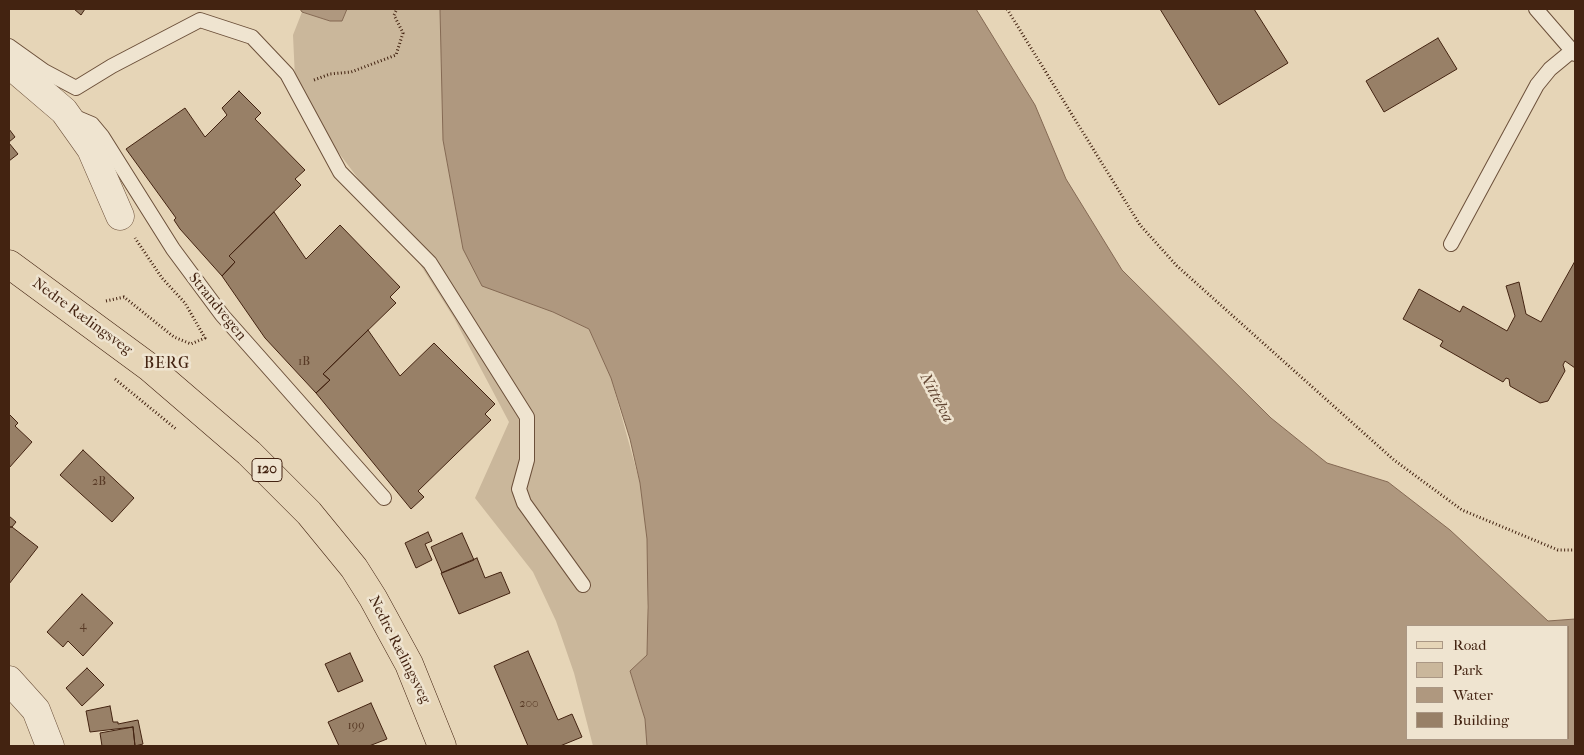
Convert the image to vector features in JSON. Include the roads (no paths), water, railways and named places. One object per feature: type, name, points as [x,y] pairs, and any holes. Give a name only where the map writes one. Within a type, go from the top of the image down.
[{"type":"main road","name":"Nedre Rælingsveg","points":[[9,264],[150,367],[242,447],[309,513],[354,568],[373,598],[409,664],[442,746]]},
{"type":"street","name":"Strandvegen","points":[[9,64],[64,111],[91,149],[120,216]]},
{"type":"street","points":[[9,680],[36,710],[50,746]]},
{"type":"lane","points":[[1450,244],[1537,85],[1550,69],[1574,52],[1536,9]]},
{"type":"lane","points":[[9,46],[44,71],[76,88],[112,66],[200,20],[252,38],[287,74],[340,172],[430,263],[527,417],[527,460],[519,489],[524,503],[582,585]]},
{"type":"lane","name":"Strandvegen","points":[[64,111],[92,124],[102,136],[172,249],[222,315],[384,498]]},
{"type":"water","points":[[300,9],[347,9],[342,21],[330,21],[302,12]]},
{"type":"water","name":"Nittelva","points":[[440,9],[976,9],[1035,105],[1066,179],[1122,270],[1271,418],[1327,463],[1388,482],[1450,530],[1548,621],[1575,619],[1575,746],[647,746],[645,719],[630,671],[647,655],[647,539],[640,483],[630,439],[611,378],[589,329],[553,312],[482,286],[463,249],[443,140]]},
{"type":"district","name":"BERG","points":[[167,364]]}]
